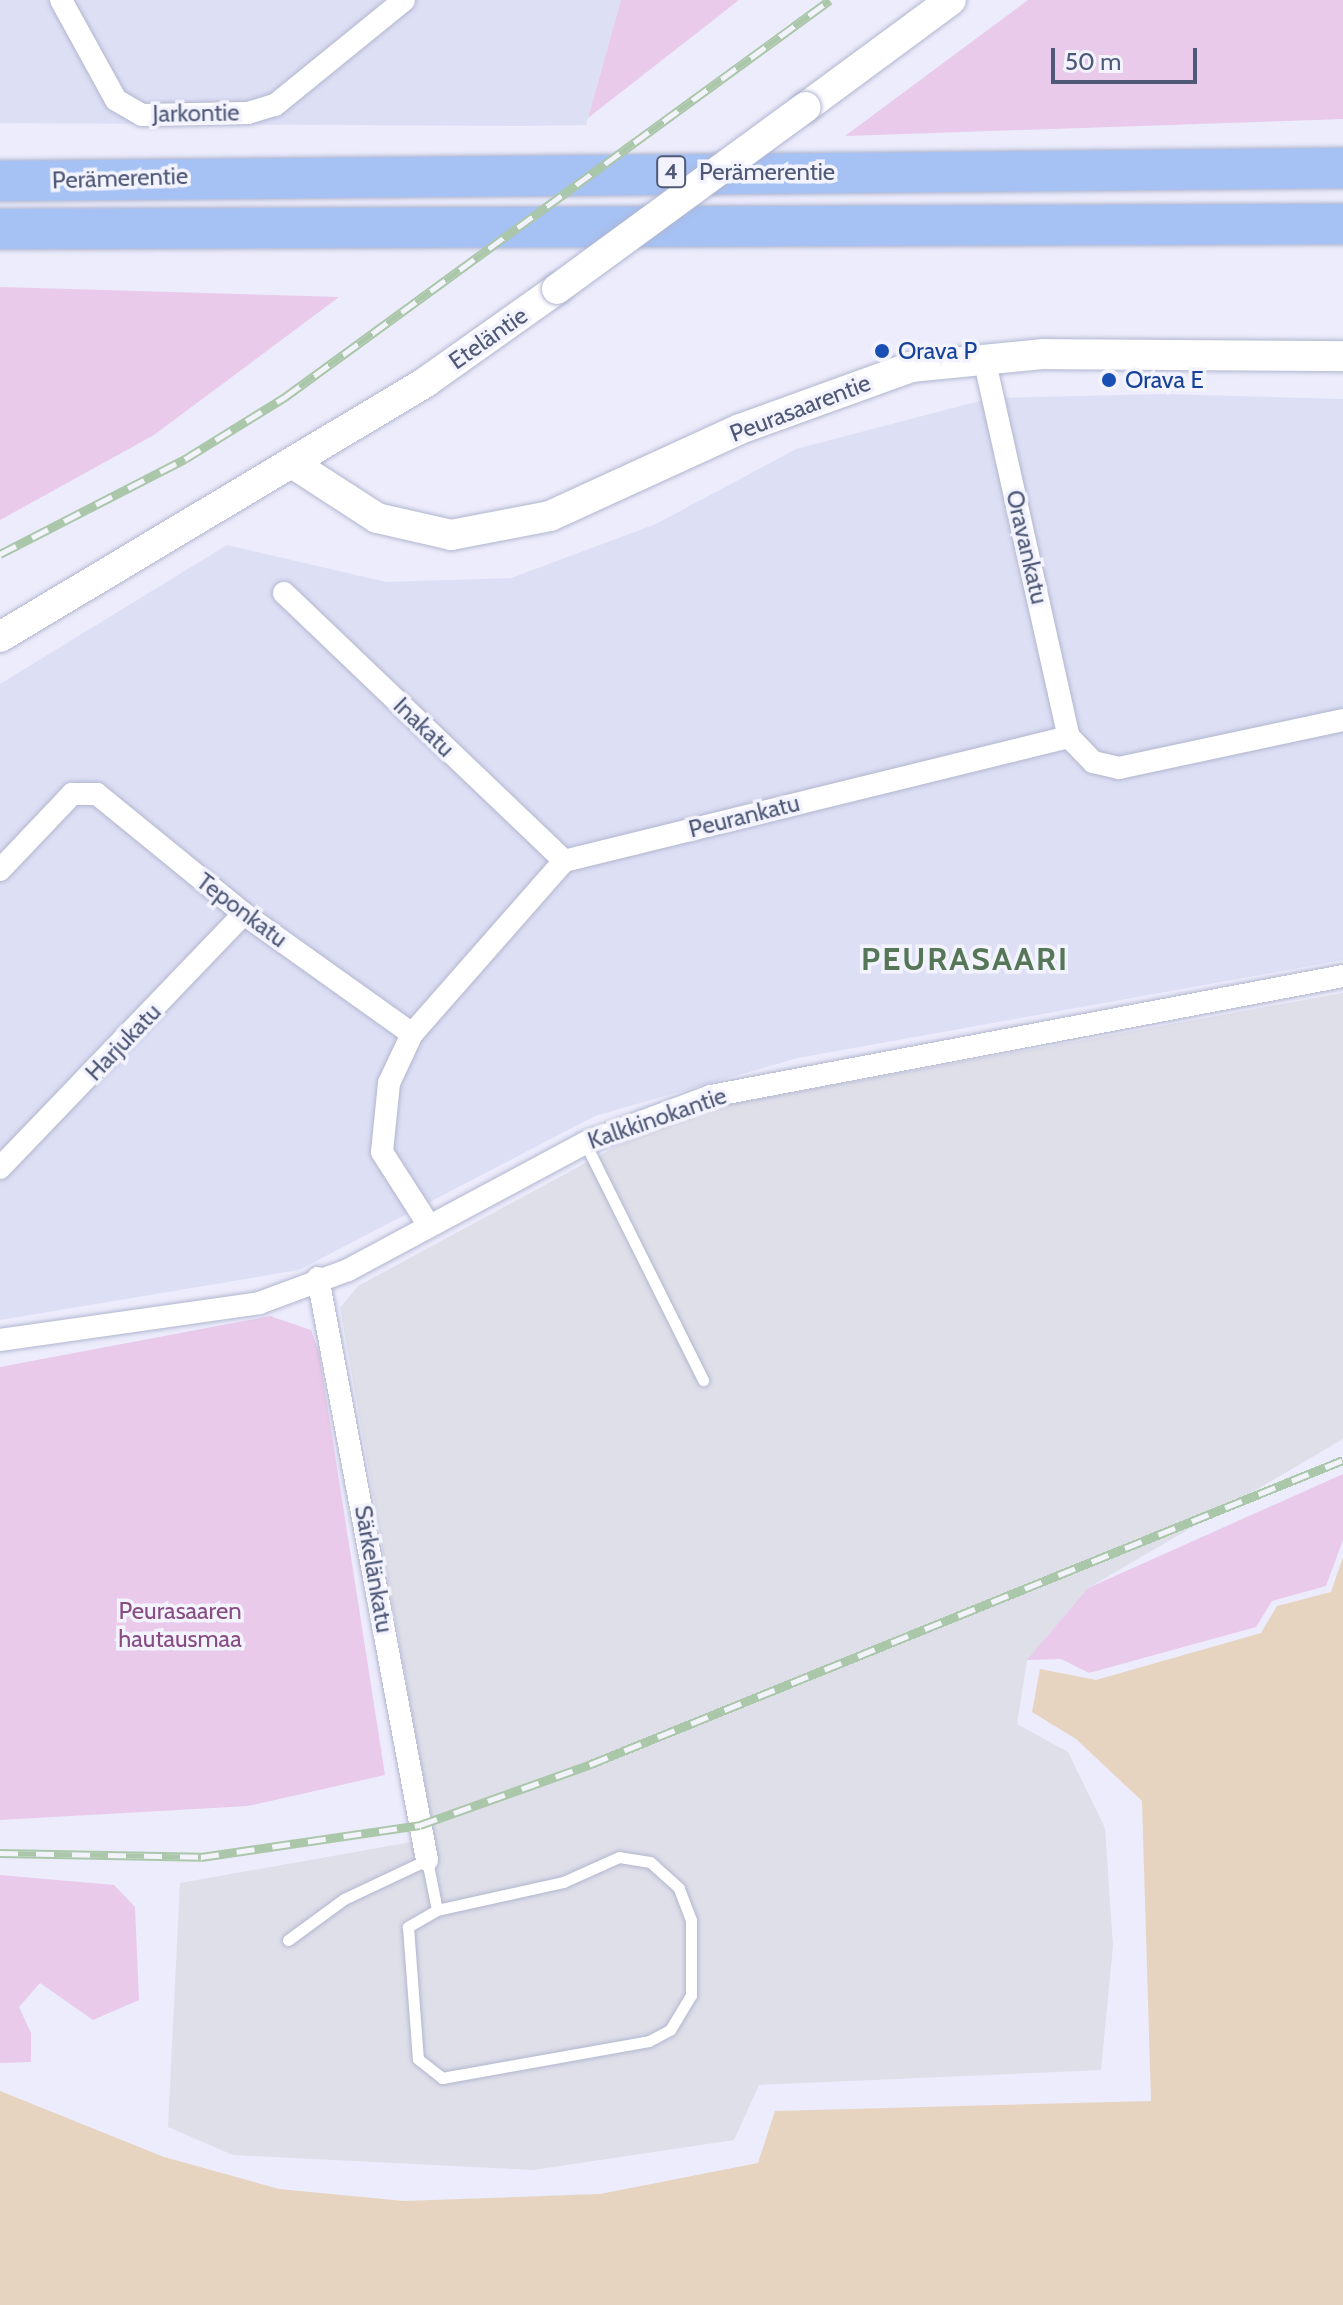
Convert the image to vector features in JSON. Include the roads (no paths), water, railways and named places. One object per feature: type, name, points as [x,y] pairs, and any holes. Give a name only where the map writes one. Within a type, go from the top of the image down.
[{"type":"highway","name":"Perämerentie","points":[[0,181],[1343,168]]},
{"type":"highway","name":"Perämerentie","points":[[0,229],[1343,224]]},
{"type":"main road","name":"Eteläntie","points":[[0,637],[292,463],[557,289],[951,0]]},
{"type":"main road","name":"Peurasaarentie","points":[[292,463],[377,518],[451,535],[550,516],[839,391],[911,367],[984,358],[1343,356]]},
{"type":"street","name":"Jarkontie","points":[[61,0],[116,100],[142,115],[248,113],[275,105],[404,0]]},
{"type":"street","name":"Oravankatu","points":[[984,358],[1069,737]]},
{"type":"street","name":"Inakatu","points":[[284,593],[564,861]]},
{"type":"street","points":[[1069,737],[1093,762],[1119,768],[1343,720]]},
{"type":"street","name":"Peurankatu","points":[[564,861],[1069,737]]},
{"type":"street","name":"Teponkatu","points":[[0,870],[72,794],[97,794],[244,914],[412,1034]]},
{"type":"street","points":[[428,1224],[382,1152],[389,1083],[412,1034],[564,861]]},
{"type":"street","name":"Harjukatu","points":[[0,1168],[244,914]]},
{"type":"street","name":"Kalkkinokantie","points":[[0,1340],[259,1303],[318,1278],[585,1143],[711,1096],[771,1082],[1343,976]]},
{"type":"street","name":"Särkelänkatu","points":[[318,1278],[427,1860]]},
{"type":"lane","points":[[585,1143],[703,1380]]},
{"type":"lane","points":[[619,1857],[650,1862],[679,1888],[691,1920],[691,1995],[670,2030],[649,2041],[442,2078],[418,2059],[408,1927],[437,1910],[563,1882],[619,1857]]},
{"type":"lane","points":[[288,1940],[344,1899],[427,1860],[437,1910]]},
{"type":"railway","points":[[0,554],[185,459],[285,397],[830,0]]},
{"type":"railway","points":[[0,1853],[201,1857],[420,1825],[591,1764],[1343,1460]]},
{"type":"place","name":"Orava P","points":[[882,351]]},
{"type":"place","name":"Orava E","points":[[1109,380]]},
{"type":"district","name":"PEURASAARI","points":[[965,959]]},
{"type":"park label","name":"Peurasaaren hautausmaa","points":[[180,1625]]}]
